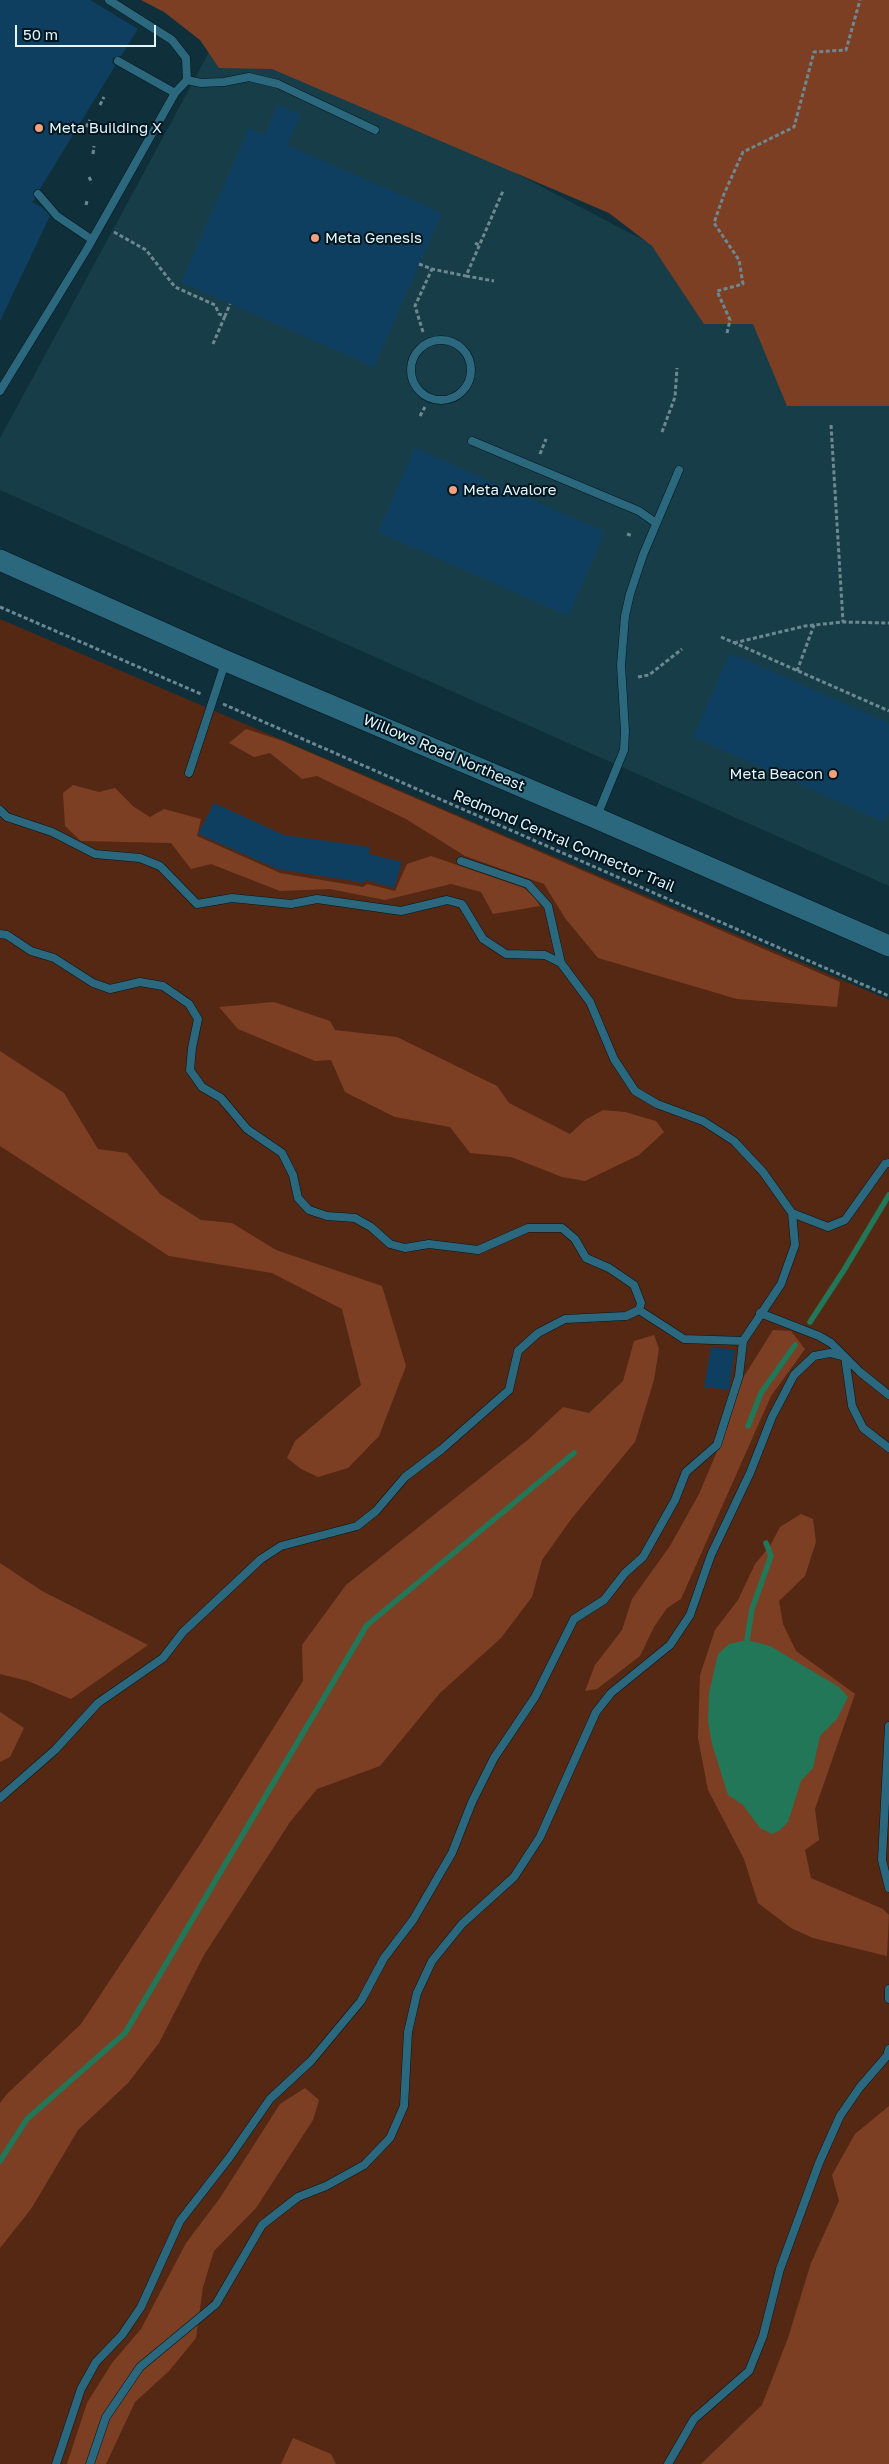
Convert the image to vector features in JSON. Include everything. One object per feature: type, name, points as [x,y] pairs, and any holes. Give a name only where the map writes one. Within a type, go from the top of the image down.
[{"type":"main road","name":"Willows Road Northeast","points":[[0,560],[226,661],[596,818],[889,946]]},
{"type":"lane","points":[[0,391],[175,93],[187,80],[186,58],[172,40],[109,0]]},
{"type":"lane","points":[[118,61],[175,93]]},
{"type":"lane","points":[[187,80],[201,83],[224,82],[249,77],[278,84],[374,130]]},
{"type":"lane","points":[[38,194],[57,216],[91,239]]},
{"type":"lane","points":[[448,341],[465,352],[470,361],[471,372],[469,382],[457,396],[439,400],[430,398],[421,393],[412,378],[413,359],[419,350],[427,344],[448,341]]},
{"type":"lane","points":[[472,442],[639,511],[656,524]]},
{"type":"lane","points":[[596,818],[624,750],[625,731],[621,665],[625,616],[636,574],[679,470]]},
{"type":"lane","points":[[189,773],[226,661]]},
{"type":"lane","points":[[0,810],[7,817],[52,832],[95,854],[140,858],[160,866],[197,904],[232,898],[290,904],[317,899],[401,911],[447,900],[462,904],[483,939],[506,954],[545,955],[561,963]]},
{"type":"lane","points":[[56,2464],[81,2389],[96,2362],[122,2335],[140,2307],[180,2221],[229,2158],[270,2099],[311,2061],[361,2001],[384,1958],[413,1920],[452,1853],[472,1802],[494,1758],[535,1697],[574,1619],[604,1600],[625,1572],[643,1558],[676,1500],[686,1472],[717,1445],[739,1376],[743,1341],[781,1284],[795,1245],[792,1213],[763,1172],[734,1141],[703,1121],[657,1104],[635,1091],[614,1059],[590,1002],[561,963],[548,906],[528,884],[461,861]]},
{"type":"lane","points":[[0,934],[7,935],[31,951],[54,958],[93,983],[110,990],[140,982],[163,986],[189,1004],[198,1019],[190,1070],[202,1086],[221,1098],[247,1129],[282,1153],[292,1175],[298,1198],[309,1210],[327,1216],[355,1218],[371,1226],[390,1244],[405,1248],[429,1244],[478,1250],[528,1228],[562,1228],[576,1239],[586,1258],[609,1268],[634,1285],[641,1303],[639,1310],[626,1316],[565,1320],[538,1333],[518,1351],[509,1390],[442,1449],[406,1476],[376,1512],[357,1526],[281,1546],[262,1559],[183,1632],[164,1658],[98,1702],[55,1750],[0,1798]]},
{"type":"lane","points":[[792,1213],[828,1227],[845,1220],[885,1164],[889,1163]]},
{"type":"lane","points":[[639,1310],[684,1339],[743,1341]]},
{"type":"lane","points":[[760,1313],[819,1336],[831,1343],[844,1357],[889,1395]]},
{"type":"lane","points":[[90,2464],[106,2417],[140,2366],[216,2304],[262,2225],[298,2196],[326,2186],[364,2165],[390,2138],[404,2106],[408,2032],[418,1993],[432,1961],[462,1924],[514,1877],[540,1837],[596,1712],[611,1693],[670,1645],[690,1615],[711,1555],[750,1473],[772,1417],[794,1375],[814,1356],[830,1353],[844,1357]]},
{"type":"lane","points":[[844,1357],[852,1406],[863,1428],[889,1448]]},
{"type":"lane","points":[[889,1726],[882,1860],[889,1888]]},
{"type":"lane","points":[[889,1989],[889,1999]]},
{"type":"lane","points":[[668,2464],[694,2418],[749,2371],[763,2336],[780,2269],[819,2163],[840,2116],[860,2087],[888,2056],[889,2049]]},
{"type":"path","points":[[726,333],[730,320],[717,291],[743,284],[739,260],[714,223],[724,194],[743,152],[794,127],[814,52],[846,50],[860,0]]},
{"type":"path","points":[[100,105],[104,98]]},
{"type":"path","points":[[86,128],[90,120]]},
{"type":"path","points":[[93,154],[94,146]]},
{"type":"path","points":[[89,176],[92,183]]},
{"type":"path","points":[[466,276],[503,192]]},
{"type":"path","points":[[114,232],[146,250],[176,287],[215,305],[219,314],[225,316]]},
{"type":"path","points":[[475,243],[479,245]]},
{"type":"path","points":[[419,264],[432,269],[494,281]]},
{"type":"path","points":[[423,332],[416,306],[432,269]]},
{"type":"path","points":[[213,344],[230,304]]},
{"type":"path","points":[[662,432],[675,397],[677,368]]},
{"type":"path","points":[[420,416],[425,407]]},
{"type":"path","points":[[831,425],[843,622]]},
{"type":"path","points":[[540,454],[546,439]]},
{"type":"path","points":[[627,534],[633,536]]},
{"type":"path","points":[[0,607],[199,693]]},
{"type":"path","points":[[734,643],[760,635],[814,625],[843,622],[889,623]]},
{"type":"path","points":[[797,671],[814,625]]},
{"type":"path","points":[[721,637],[889,711]]},
{"type":"path","points":[[638,677],[649,675],[682,649]]},
{"type":"path","name":"Redmond Central Connector Trail","points":[[229,707],[889,996]]},
{"type":"shaded area","points":[[141,0],[889,0],[889,406],[787,406],[753,324],[704,324],[652,246],[609,213],[272,69],[219,68],[200,40],[164,12]]},
{"type":"shaded area","points":[[226,21],[889,369],[889,886],[0,490],[0,438]]},
{"type":"shaded area","points":[[0,619],[889,1000],[889,2464],[0,2464]]},
{"type":"shaded area","points":[[246,729],[283,741],[840,982],[837,1007],[737,999],[598,958],[565,918],[544,884],[465,856],[406,819],[317,776],[302,779],[270,753],[254,757],[229,743]]},
{"type":"shaded area","points":[[73,785],[99,792],[115,788],[134,807],[150,817],[164,809],[201,819],[197,836],[280,873],[363,887],[367,884],[395,891],[407,864],[431,856],[524,888],[535,898],[540,906],[493,914],[481,892],[451,884],[385,900],[330,889],[280,891],[211,864],[191,869],[171,843],[81,841],[65,826],[63,793]]},
{"type":"shaded area","points":[[274,1002],[330,1021],[335,1030],[397,1037],[497,1086],[509,1103],[570,1134],[585,1120],[603,1110],[625,1112],[656,1121],[664,1132],[639,1155],[585,1181],[562,1177],[511,1157],[470,1153],[450,1127],[395,1117],[345,1092],[331,1060],[315,1061],[238,1029],[219,1007]]},
{"type":"shaded area","points":[[0,1051],[64,1093],[98,1149],[127,1153],[160,1194],[201,1220],[232,1223],[276,1250],[382,1286],[406,1366],[379,1436],[348,1468],[318,1477],[301,1469],[287,1458],[295,1441],[361,1385],[342,1309],[272,1273],[169,1256],[0,1146]]},
{"type":"shaded area","points":[[773,1330],[791,1331],[805,1349],[771,1396],[681,1599],[667,1608],[654,1627],[640,1656],[597,1689],[585,1691],[595,1665],[622,1630],[632,1599],[670,1546],[699,1494],[727,1428],[743,1378]]},
{"type":"shaded area","points":[[654,1335],[659,1349],[654,1380],[635,1442],[572,1518],[542,1560],[532,1597],[501,1638],[440,1693],[380,1766],[317,1789],[290,1822],[204,1955],[159,2043],[128,2083],[78,2130],[31,2209],[0,2248],[0,2103],[7,2094],[81,2024],[201,1843],[303,1681],[302,1645],[346,1585],[529,1439],[563,1407],[589,1413],[623,1381],[634,1341]]},
{"type":"shaded area","points":[[801,1514],[813,1519],[816,1542],[805,1576],[779,1601],[783,1624],[796,1651],[855,1694],[815,1809],[819,1840],[805,1850],[811,1878],[883,1909],[889,1915],[887,1956],[813,1938],[791,1928],[758,1903],[744,1859],[708,1790],[698,1738],[700,1675],[715,1630],[738,1600],[755,1564],[770,1546],[780,1527]]},
{"type":"shaded area","points":[[0,1563],[42,1591],[148,1645],[71,1699],[28,1681],[0,1674]]},
{"type":"shaded area","points":[[747,1640],[770,1646],[839,1687],[848,1697],[837,1719],[820,1736],[813,1768],[801,1781],[788,1822],[780,1830],[772,1834],[760,1828],[743,1805],[728,1795],[712,1744],[708,1721],[709,1693],[718,1654],[729,1644]]},
{"type":"shaded area","points":[[0,1712],[24,1728],[10,1757],[0,1762]]},
{"type":"shaded area","points":[[305,2088],[319,2100],[313,2120],[256,2208],[214,2251],[203,2287],[196,2338],[169,2371],[135,2402],[106,2464],[67,2464],[87,2403],[112,2363],[141,2329],[186,2243],[220,2198],[280,2104]]},
{"type":"shaded area","points":[[889,2106],[889,2464],[701,2464],[762,2405],[788,2338],[811,2263],[839,2201],[832,2175],[855,2134]]},
{"type":"shaded area","points":[[293,2438],[331,2454],[336,2464],[281,2464]]},
{"type":"building","name":"Meta Building X","points":[[0,0],[90,0],[138,29],[121,56],[113,58],[112,62],[115,66],[40,189],[36,189],[33,192],[35,199],[32,202],[43,208],[50,216],[0,321]]},
{"type":"building","name":"Meta Genesis","points":[[278,105],[301,115],[287,145],[442,213],[374,367],[181,282],[249,128],[265,135]]},
{"type":"building","name":"Meta Avalore","points":[[415,448],[605,532],[568,616],[378,532]]},
{"type":"building","name":"Meta Beacon","points":[[730,653],[889,723],[889,811],[884,822],[693,737]]},
{"type":"building","points":[[214,803],[284,835],[370,847],[369,854],[402,862],[394,888],[366,880],[365,883],[277,869],[198,834]]},
{"type":"building","points":[[711,1347],[735,1350],[729,1390],[704,1387]]},
{"type":"waterway","points":[[810,1322],[889,1195]]},
{"type":"waterway","points":[[748,1426],[761,1393],[795,1345]]},
{"type":"waterway","points":[[0,2161],[27,2119],[125,2033],[367,1625],[574,1453]]},
{"type":"waterway","points":[[747,1640],[752,1609],[771,1556],[766,1543]]},
{"type":"place","name":"Meta Building X","points":[[39,128]]},
{"type":"place","name":"Meta Genesis","points":[[315,238]]},
{"type":"place","name":"Meta Avalore","points":[[453,490]]},
{"type":"place","name":"Meta Beacon","points":[[833,774]]}]
